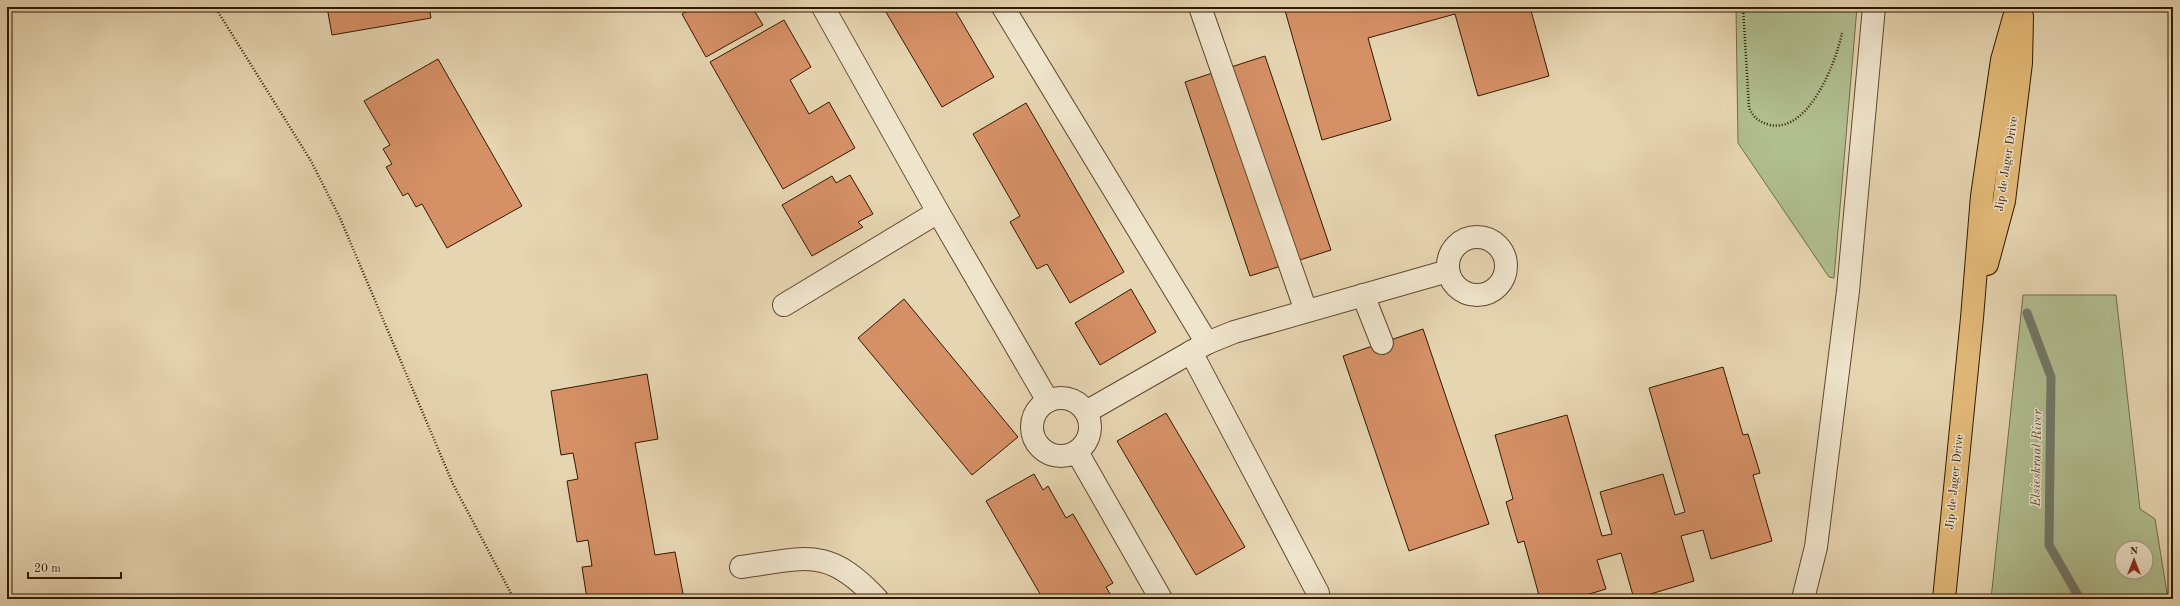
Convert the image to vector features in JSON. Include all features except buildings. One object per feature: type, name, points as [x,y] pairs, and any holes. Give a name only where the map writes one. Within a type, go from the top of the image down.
[{"type":"main road","name":"Jip de Jager Drive","points":[[1944,599],[1972,318],[1982,196],[2000,67],[2017,7]]},
{"type":"main road","name":"Jip de Jager Drive","points":[[1972,318],[2004,201],[2022,63],[2022,7]]},
{"type":"lane","points":[[823,7],[938,212],[1048,401]]},
{"type":"lane","points":[[1003,7],[1199,348],[1318,593]]},
{"type":"lane","points":[[1200,7],[1306,311]]},
{"type":"lane","points":[[1803,599],[1816,546],[1846,306],[1874,7]]},
{"type":"lane","points":[[784,305],[938,212]]},
{"type":"lane","points":[[1086,412],[1199,348],[1234,332],[1448,271]]},
{"type":"lane","points":[[1363,295],[1382,343]]},
{"type":"lane","points":[[1065,398],[1081,405],[1086,412],[1090,420],[1090,429],[1086,442],[1077,452],[1068,456],[1049,454],[1041,449],[1035,441],[1032,432],[1032,422],[1040,406],[1048,401],[1065,398]]},
{"type":"lane","points":[[1077,452],[1161,599]]},
{"type":"lane","points":[[741,567],[810,559],[828,562],[857,578],[877,599]]},
{"type":"path","points":[[215,7],[311,161],[340,218],[453,484],[514,599]]},
{"type":"path","points":[[1743,7],[1749,108],[1755,119],[1766,124],[1779,125],[1786,123],[1807,107],[1823,86],[1829,74],[1838,52],[1843,30]]},
{"type":"green space","points":[[1736,7],[1857,7],[1834,278],[1829,277],[1738,143]]},
{"type":"green space","points":[[2023,295],[2116,295],[2140,509],[2155,519],[2168,599],[1991,599]]},
{"type":"waterway","name":"Elsieskraal River","points":[[2027,313],[2051,377],[2049,545],[2080,599]]}]
